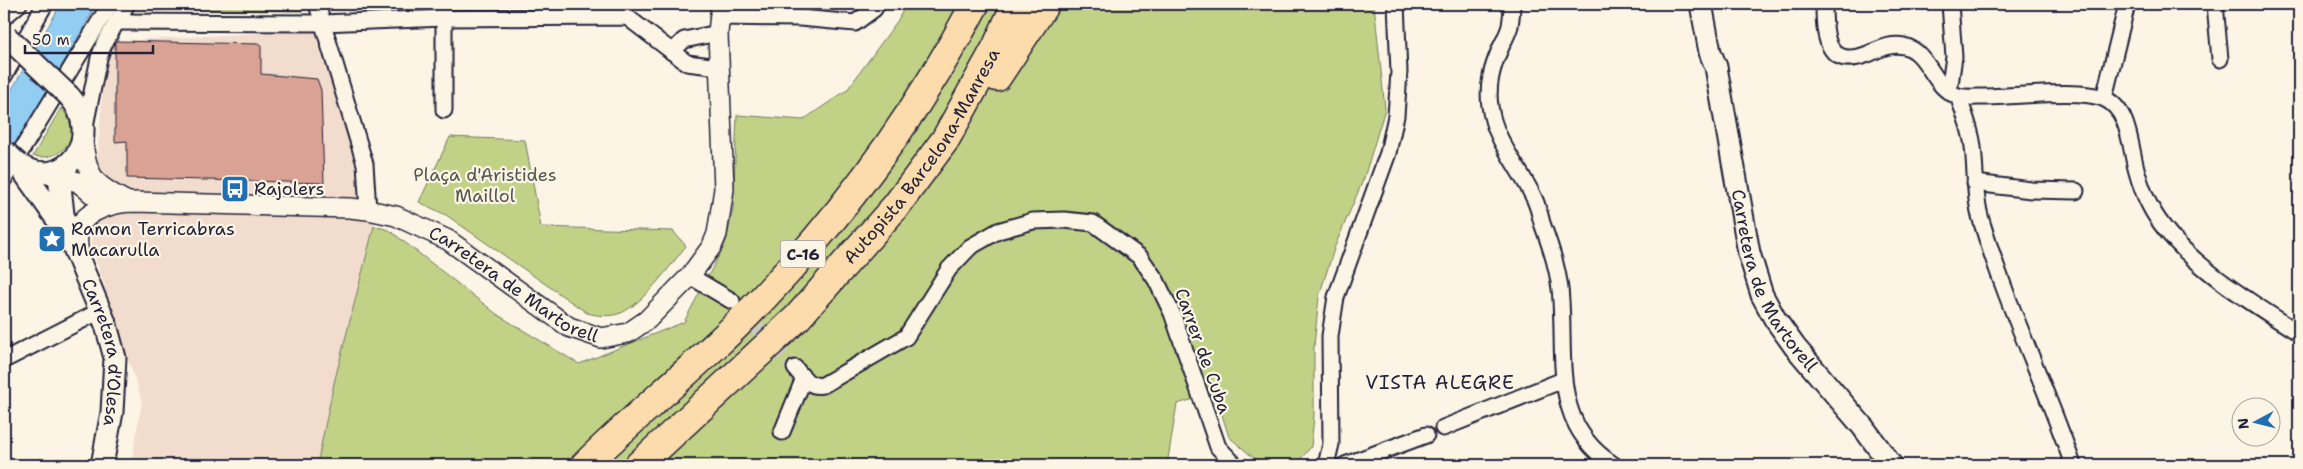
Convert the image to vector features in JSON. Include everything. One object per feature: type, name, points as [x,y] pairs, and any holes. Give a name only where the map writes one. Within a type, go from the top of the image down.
[{"type":"highway","name":"Autopista Barcelona-Manresa","points":[[585,465],[763,298],[815,241],[881,158],[942,65],[975,4]]},
{"type":"highway","name":"Autopista Barcelona-Manresa","points":[[639,465],[797,318],[896,206],[945,140],[996,48],[1016,4]]},
{"type":"highway","points":[[945,140],[992,85],[1046,4]]},
{"type":"main road","name":"Carretera de Martorell","points":[[1701,4],[1710,52],[1716,67],[1749,253],[1762,296],[1774,319],[1790,340],[1863,427],[1891,465]]},
{"type":"main road","name":"Carretera de Martorell","points":[[1713,4],[1720,52],[1716,67]]},
{"type":"main road","points":[[5,29],[80,109],[84,135],[31,169]]},
{"type":"main road","points":[[31,169],[60,203],[76,248]]},
{"type":"main road","points":[[31,169],[48,204],[76,248]]},
{"type":"main road","name":"Carretera d'Olesa","points":[[76,248],[113,348],[115,383],[112,412],[102,465]]},
{"type":"street","points":[[5,29],[19,4]]},
{"type":"street","points":[[4,76],[45,4]]},
{"type":"street","points":[[109,205],[100,201],[78,182],[31,169],[110,4]]},
{"type":"street","points":[[127,4],[98,58],[84,135],[85,165],[93,178],[109,192],[128,202]]},
{"type":"street","points":[[317,4],[365,164],[368,210]]},
{"type":"street","points":[[672,52],[684,40],[719,18],[800,18],[855,23],[874,9],[877,4]]},
{"type":"street","points":[[1326,465],[1331,444],[1330,336],[1336,297],[1388,153],[1396,116],[1400,72],[1396,4]]},
{"type":"street","points":[[1512,4],[1510,27],[1494,64],[1488,86],[1490,108],[1498,132],[1534,200],[1554,259],[1561,299],[1563,380],[1573,414],[1594,460],[1614,465]]},
{"type":"street","points":[[1824,4],[1829,46],[1835,54],[1853,58],[1889,46],[1907,46],[1917,53],[1937,80],[1953,94],[2004,97],[2054,94],[2104,98],[2117,108],[2122,117],[2143,188],[2159,220],[2171,236],[2205,267],[2299,333]]},
{"type":"street","points":[[1950,4],[1954,57],[1953,94],[1973,146],[1975,183],[1984,230],[2016,320],[2065,437],[2073,465]]},
{"type":"street","points":[[2104,98],[2128,4]]},
{"type":"street","points":[[2215,4],[2220,59]]},
{"type":"street","points":[[116,22],[323,23],[444,11],[627,11],[672,52],[687,62],[718,67]]},
{"type":"street","points":[[444,11],[444,110]]},
{"type":"street","name":"Carretera de Martorell","points":[[109,205],[128,202],[368,210],[396,216],[436,233],[476,259],[569,327],[601,338],[618,336],[636,328],[657,310],[690,276],[712,246],[717,234],[723,208],[724,174],[718,67],[719,18]]},
{"type":"street","points":[[1975,183],[2039,190],[2076,191]]},
{"type":"street","points":[[76,248],[80,227],[86,218],[109,205]]},
{"type":"street","name":"Carrer de Cuba","points":[[782,432],[799,373],[816,387],[823,386],[906,337],[949,269],[970,247],[998,231],[1034,222],[1064,220],[1093,223],[1140,257],[1156,280],[1172,313],[1218,448],[1235,465]]},
{"type":"street","points":[[690,276],[732,301]]},
{"type":"street","points":[[4,360],[100,310]]},
{"type":"street","points":[[1443,428],[1563,380]]},
{"type":"street","points":[[1345,465],[1426,435]]},
{"type":"shaded area","points":[[320,30],[374,226],[334,383],[317,465],[131,465],[142,401],[91,245],[107,31],[115,41]]},
{"type":"green space","points":[[145,4],[301,4],[303,11],[142,8]]},
{"type":"green space","points":[[906,4],[1374,4],[1385,109],[1364,178],[1335,246],[1319,296],[1314,346],[1314,416],[1311,447],[1298,462],[1274,465],[1254,458],[1229,437],[1215,393],[1177,404],[1167,465],[317,465],[334,383],[374,226],[389,230],[498,315],[579,364],[684,322],[726,242],[733,209],[737,115],[803,120],[847,90],[898,20]]},
{"type":"green space","points":[[61,108],[68,117],[71,127],[71,136],[68,144],[54,155],[44,157],[33,156]]},
{"type":"green space","name":"Plaça d'Aristides Maillol","points":[[450,137],[525,140],[541,227],[673,231],[686,246],[647,293],[629,308],[613,315],[587,313],[446,215],[419,202]]},
{"type":"water","points":[[61,4],[97,4],[4,167],[4,103]]},
{"type":"building","points":[[115,41],[261,44],[261,74],[317,79],[321,90],[324,183],[127,178],[127,141],[115,142]]},
{"type":"building","points":[[188,459],[220,465],[187,465]]},
{"type":"tunnel","points":[[741,311],[795,368]]},
{"type":"place","name":"Rajolers","points":[[235,189]]},
{"type":"place","name":"Ramon Terricabras Macarulla","points":[[52,239]]},
{"type":"district","name":"VISTA ALEGRE","points":[[1440,382]]}]
